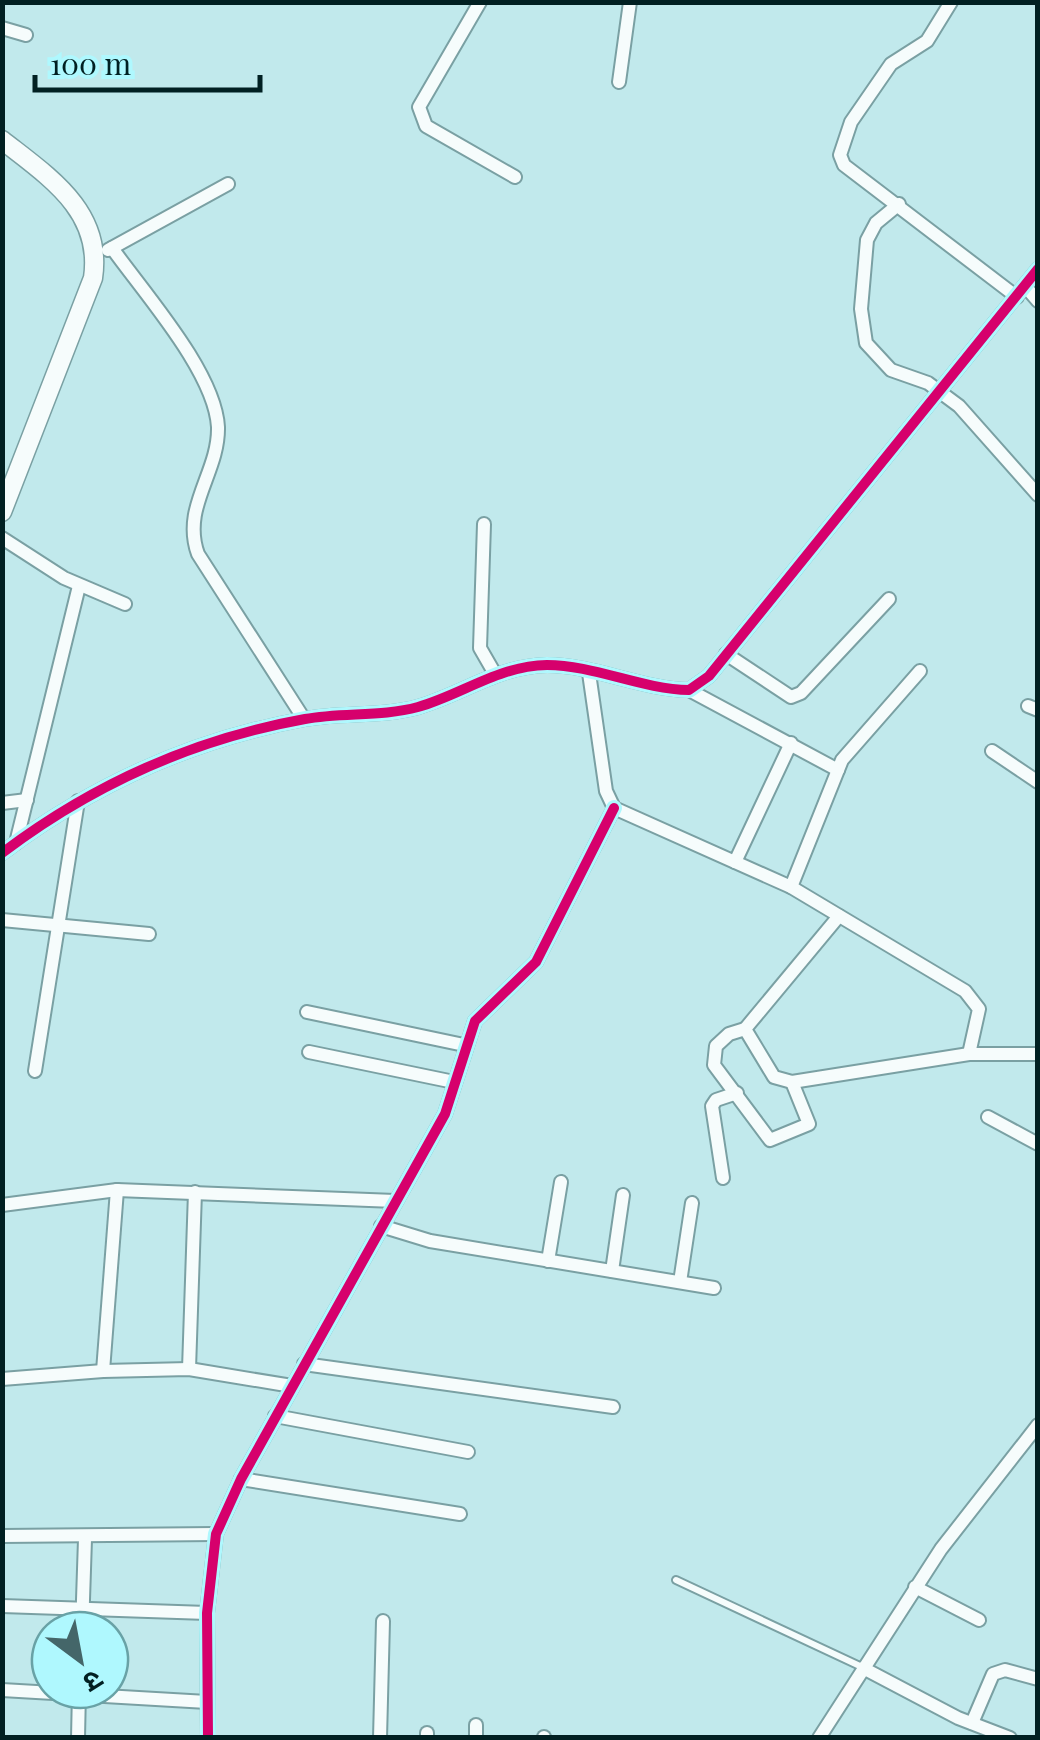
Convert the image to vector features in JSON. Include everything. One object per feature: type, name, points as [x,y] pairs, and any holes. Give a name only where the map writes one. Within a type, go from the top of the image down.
[{"type":"street","points":[[480,2],[419,106],[419,116],[426,126],[515,177]]},
{"type":"street","points":[[619,82],[630,2]]},
{"type":"street","points":[[951,2],[927,41],[891,64],[840,144],[844,165],[1038,300]]},
{"type":"street","points":[[2,28],[26,36]]},
{"type":"street","points":[[2,140],[60,185],[104,252],[210,393],[218,425],[216,449],[196,501],[191,534],[198,554],[304,719]]},
{"type":"street","points":[[2,512],[34,440],[104,252],[228,184]]},
{"type":"street","points":[[898,204],[876,223],[867,240],[861,310],[864,334],[878,359],[891,370],[938,390],[994,443],[1038,495]]},
{"type":"street","points":[[689,690],[710,676],[1038,269]]},
{"type":"street","points":[[484,524],[480,648],[495,674]]},
{"type":"street","points":[[2,538],[79,586],[126,604]]},
{"type":"street","points":[[16,842],[79,586]]},
{"type":"street","points":[[726,654],[790,697],[800,694],[889,599]]},
{"type":"street","points":[[2,853],[78,801],[131,772],[176,756],[304,719],[420,706],[495,674],[551,665],[689,690],[838,770]]},
{"type":"street","points":[[794,889],[850,747],[920,671]]},
{"type":"street","points":[[589,673],[606,791],[614,808],[794,889],[974,998],[978,1022],[968,1054]]},
{"type":"street","points":[[735,862],[791,743]]},
{"type":"street","points":[[992,751],[1038,782]]},
{"type":"street","points":[[2,803],[27,800]]},
{"type":"street","points":[[35,1071],[78,801]]},
{"type":"street","points":[[208,1738],[207,1614],[216,1534],[275,1416],[445,1114],[464,1044],[475,1021],[536,962],[614,808]]},
{"type":"street","points":[[792,1082],[808,1124],[777,1140],[766,1136],[714,1065],[712,1056],[729,1034],[745,1029],[839,916]]},
{"type":"street","points":[[2,920],[149,934]]},
{"type":"street","points":[[307,1012],[464,1044]]},
{"type":"street","points":[[745,1029],[774,1078],[792,1082],[968,1054],[1038,1054]]},
{"type":"street","points":[[310,1052],[454,1082]]},
{"type":"street","points":[[724,1178],[712,1106],[716,1100],[737,1093]]},
{"type":"street","points":[[988,1117],[1038,1144]]},
{"type":"street","points":[[548,1260],[561,1182]]},
{"type":"street","points":[[2,1206],[117,1190],[395,1200]]},
{"type":"street","points":[[103,1370],[117,1190]]},
{"type":"street","points":[[189,1370],[194,1192]]},
{"type":"street","points":[[612,1271],[623,1195]]},
{"type":"street","points":[[680,1282],[692,1202]]},
{"type":"street","points":[[381,1226],[430,1241],[714,1288]]},
{"type":"street","points":[[304,1364],[613,1407]]},
{"type":"street","points":[[2,1380],[103,1370],[189,1370],[292,1386]]},
{"type":"street","points":[[275,1416],[468,1452]]},
{"type":"street","points":[[825,1736],[915,1587],[1038,1426]]},
{"type":"street","points":[[241,1480],[460,1514]]},
{"type":"street","points":[[2,1536],[216,1534]]},
{"type":"street","points":[[2,1606],[83,1610],[86,1538]]},
{"type":"street","points":[[915,1587],[979,1620]]},
{"type":"street","points":[[130,1612],[207,1614]]},
{"type":"street","points":[[380,1738],[383,1621]]},
{"type":"street","points":[[863,1668],[1010,1738]]},
{"type":"street","points":[[972,1723],[993,1674],[1005,1670],[1038,1679]]},
{"type":"street","points":[[2,1690],[30,1691]]},
{"type":"street","points":[[130,1697],[208,1702]]},
{"type":"street","points":[[78,1738],[79,1710]]},
{"type":"lane","points":[[676,1580],[863,1668]]},
{"type":"cycle path","points":[[2,853],[108,786],[184,752],[264,728],[319,717],[418,707],[512,670],[547,665],[689,690],[709,676],[1038,269]]},
{"type":"cycle path","points":[[208,1738],[207,1613],[216,1534],[241,1479],[445,1114],[475,1021],[536,962],[614,808]]}]
